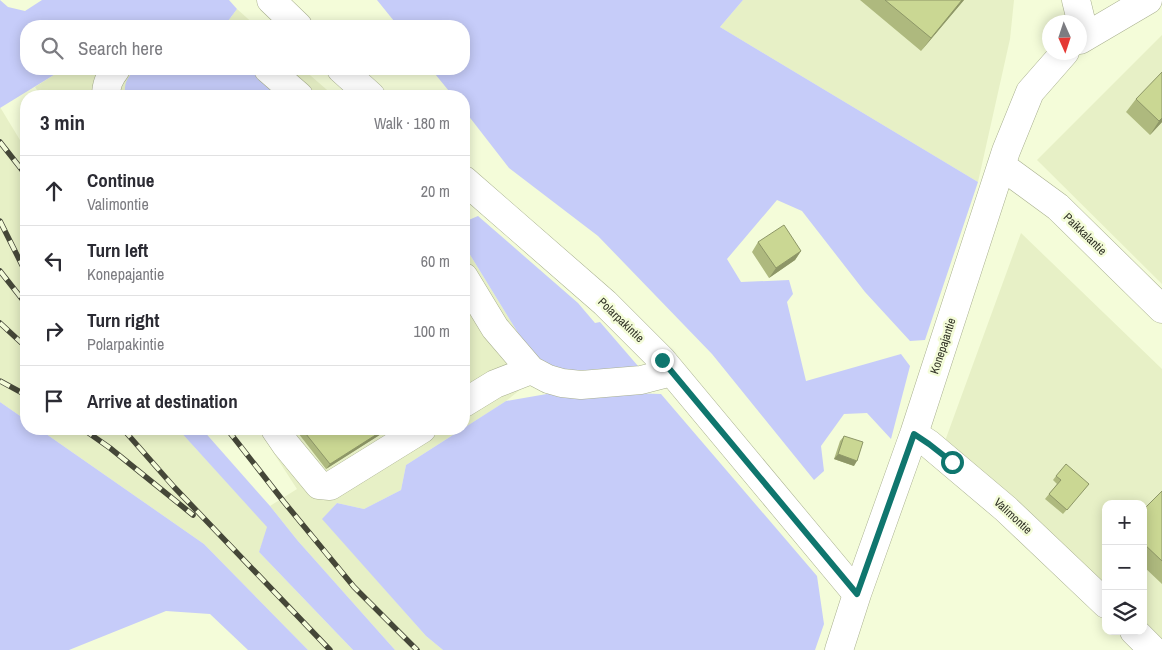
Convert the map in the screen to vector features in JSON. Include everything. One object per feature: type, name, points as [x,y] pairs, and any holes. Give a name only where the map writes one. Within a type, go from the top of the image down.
[{"type":"street","points":[[271,0],[292,20]]},
{"type":"street","points":[[1076,0],[1080,15]]},
{"type":"street","name":"Konepajantie","points":[[1087,36],[1148,0]]},
{"type":"street","name":"Konepajantie","points":[[839,650],[914,434],[1006,151],[1030,92],[1060,60]]},
{"type":"street","points":[[106,90],[111,75]]},
{"type":"street","points":[[275,75],[291,90]]},
{"type":"street","points":[[349,75],[365,90]]},
{"type":"street","name":"Paikkalantie","points":[[1002,166],[1058,207],[1162,309]]},
{"type":"street","name":"Polarpakintie","points":[[470,188],[605,303],[672,372],[857,594]]},
{"type":"street","points":[[470,287],[495,328],[531,370],[548,379],[581,385],[641,380],[672,372]]},
{"type":"street","points":[[470,399],[495,384],[531,370]]},
{"type":"street","name":"Valimontie","points":[[914,434],[929,444],[1006,509],[1102,600]]},
{"type":"street","points":[[279,435],[319,485],[324,487],[330,486],[412,435]]},
{"type":"street","points":[[1138,635],[1153,650]]},
{"type":"shaded area","points":[[0,0],[8,7],[25,11],[42,0],[229,0],[237,9],[229,20],[20,20],[20,75],[54,75],[29,90],[20,90],[20,96],[0,108]]},
{"type":"shaded area","points":[[377,0],[743,0],[720,27],[978,182],[925,340],[910,341],[865,292],[802,211],[777,200],[727,259],[741,282],[789,280],[793,294],[787,302],[806,381],[901,354],[910,366],[891,439],[867,413],[844,414],[821,446],[824,471],[814,480],[712,354],[598,236],[509,168],[470,118],[470,90],[448,90],[436,75],[470,75],[470,20],[393,20]]},
{"type":"shaded area","points":[[743,0],[1014,0],[1010,39],[978,182],[720,27]]},
{"type":"shaded area","points":[[237,9],[249,20],[229,20]]},
{"type":"shaded area","points":[[1162,35],[1162,284],[1037,160]]},
{"type":"shaded area","points":[[54,75],[310,75],[327,90],[37,90],[35,87]]},
{"type":"shaded area","points":[[131,75],[258,75],[277,90],[125,90],[127,80]]},
{"type":"shaded area","points":[[0,107],[20,140],[20,416],[0,402]]},
{"type":"shaded area","points":[[478,216],[578,303],[595,323],[600,322],[638,366],[632,368],[542,372],[470,255],[470,219]]},
{"type":"shaded area","points":[[1021,233],[1162,369],[1162,648],[1147,634],[1147,500],[1102,500],[1102,591],[945,441]]},
{"type":"shaded area","points":[[470,255],[542,372],[506,401],[470,424]]},
{"type":"shaded area","points":[[564,391],[661,394],[817,576],[824,624],[815,650],[443,650],[426,636],[322,519],[337,503],[364,509],[401,490],[406,465],[453,435],[470,435],[470,424],[506,401]]},
{"type":"shaded area","points":[[0,402],[20,416],[20,435],[48,435],[204,544],[308,650],[248,650],[210,614],[166,611],[69,650],[0,650]]},
{"type":"shaded area","points":[[48,435],[184,435],[268,527],[259,552],[353,650],[308,650],[204,544]]},
{"type":"shaded area","points":[[183,435],[207,435],[395,650],[353,650],[259,552],[267,527]]},
{"type":"shaded area","points":[[262,435],[453,435],[406,465],[401,490],[364,509],[337,503],[323,519],[426,636],[443,650],[395,650],[298,541],[270,506],[297,489]]},
{"type":"building","points":[[885,0],[962,0],[931,38]]},
{"type":"building","points":[[1162,72],[1162,118],[1159,121],[1136,99]]},
{"type":"building","points":[[784,225],[801,251],[776,268],[758,242]]},
{"type":"building","points":[[307,435],[376,435],[330,464]]},
{"type":"building","points":[[844,436],[863,442],[857,461],[838,454]]},
{"type":"building","points":[[1066,464],[1089,484],[1067,510],[1049,494],[1061,480],[1056,476]]},
{"type":"building","points":[[1162,491],[1162,561],[1147,547],[1147,506]]},
{"type":"railway","points":[[0,142],[20,167]]},
{"type":"railway","points":[[0,221],[20,261]]},
{"type":"railway","points":[[0,271],[20,296]]},
{"type":"railway","points":[[0,323],[20,341]]},
{"type":"railway","points":[[0,381],[20,392]]},
{"type":"railway","points":[[92,435],[193,515]]},
{"type":"railway","points":[[128,435],[174,487],[330,650]]},
{"type":"railway","points":[[232,435],[354,587],[417,650]]},
{"type":"route","points":[[662,360],[857,594],[914,434],[952,462]]}]
